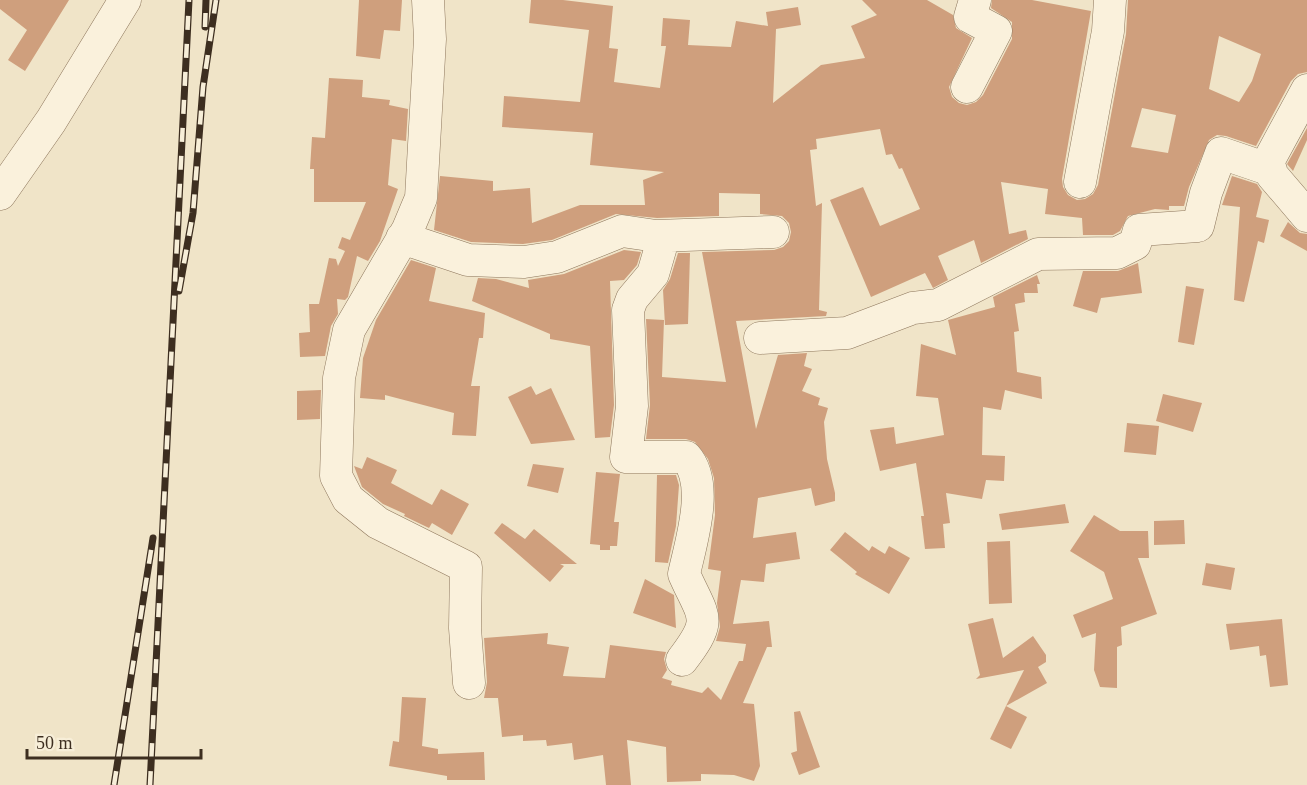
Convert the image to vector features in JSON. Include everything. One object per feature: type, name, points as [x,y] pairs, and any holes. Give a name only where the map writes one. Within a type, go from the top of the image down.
[{"type":"street","points":[[0,194],[51,121],[125,0]]},
{"type":"street","points":[[428,0],[430,39],[421,198],[402,238],[349,330],[339,378],[336,476],[348,499],[378,523],[466,567],[465,628],[469,683]]},
{"type":"street","points":[[968,87],[996,31],[970,17],[975,0]]},
{"type":"street","points":[[1080,182],[1108,31],[1110,0]]},
{"type":"street","points":[[1307,90],[1268,162],[1270,170],[1286,195],[1307,216]]},
{"type":"street","points":[[760,338],[847,333],[913,308],[938,305],[1038,254],[1117,253],[1135,244],[1139,230],[1198,226],[1206,194],[1221,153],[1270,170]]},
{"type":"street","points":[[402,238],[468,260],[524,262],[557,257],[622,231],[664,236],[773,232]]},
{"type":"street","points":[[664,236],[653,274],[632,299],[628,310],[632,406],[626,457],[686,457],[694,466],[697,483],[695,525],[684,574],[702,611],[704,623],[700,636],[682,660]]},
{"type":"building","points":[[0,0],[69,0],[25,71],[8,60],[27,30],[0,9]]},
{"type":"building","points":[[359,0],[402,0],[400,31],[384,30],[380,59],[356,56]]},
{"type":"building","points":[[531,0],[563,0],[613,6],[609,48],[618,49],[614,82],[660,88],[666,46],[661,46],[663,18],[690,20],[688,45],[731,47],[736,21],[768,26],[766,12],[798,7],[801,25],[776,29],[773,103],[821,65],[865,58],[851,26],[877,15],[862,0],[927,0],[953,15],[956,28],[972,38],[949,87],[952,97],[959,103],[967,105],[976,102],[983,95],[1012,39],[1012,22],[991,8],[992,0],[1032,0],[1091,11],[1062,179],[1063,187],[1068,195],[1077,200],[1085,199],[1093,194],[1098,185],[1126,34],[1128,0],[1307,0],[1307,72],[1298,74],[1291,81],[1256,146],[1226,136],[1217,135],[1209,140],[1189,187],[1184,206],[1169,206],[1169,210],[1155,209],[1128,216],[1120,231],[1113,235],[1083,235],[1082,218],[1045,214],[1048,189],[1001,182],[1009,234],[1026,230],[1028,239],[981,263],[974,240],[938,256],[948,280],[933,288],[925,273],[871,297],[830,200],[863,187],[880,226],[920,209],[902,168],[899,169],[892,154],[886,155],[880,129],[816,139],[817,149],[810,150],[816,206],[822,203],[819,310],[827,312],[826,316],[736,321],[756,429],[778,355],[807,353],[804,366],[812,369],[802,391],[820,398],[818,405],[828,408],[824,422],[827,459],[835,493],[835,501],[815,506],[811,488],[758,498],[753,538],[796,532],[800,559],[766,564],[764,582],[741,580],[733,624],[769,621],[772,647],[767,647],[743,703],[754,704],[760,766],[754,781],[734,775],[701,774],[701,781],[667,782],[666,747],[627,740],[631,785],[606,785],[603,755],[574,760],[572,743],[547,746],[546,740],[523,741],[523,735],[502,737],[498,698],[484,698],[487,682],[484,638],[548,633],[547,644],[569,647],[563,676],[605,678],[610,645],[666,652],[664,659],[667,670],[662,678],[672,681],[671,685],[702,693],[708,687],[721,700],[739,661],[743,661],[746,644],[716,641],[720,627],[717,603],[721,571],[708,569],[715,515],[714,478],[708,459],[695,442],[686,439],[646,439],[650,405],[646,319],[664,320],[662,377],[726,382],[702,252],[774,250],[783,247],[789,241],[791,232],[789,223],[782,216],[760,214],[760,194],[719,193],[719,216],[657,218],[616,214],[552,240],[523,244],[471,242],[434,230],[440,176],[493,181],[493,191],[530,188],[532,223],[580,205],[645,205],[643,180],[664,172],[590,165],[593,133],[502,127],[504,96],[580,102],[589,30],[529,23]],"holes":[[[1219,36],[1261,54],[1252,81],[1239,102],[1209,89]],[[1142,108],[1176,115],[1168,153],[1131,147]]]},
{"type":"building","points":[[329,78],[363,80],[362,97],[390,100],[389,105],[408,109],[406,141],[392,139],[388,185],[398,189],[380,241],[368,261],[357,256],[348,297],[345,300],[337,299],[338,314],[331,326],[325,356],[300,357],[299,333],[310,332],[309,304],[319,304],[329,258],[336,259],[338,266],[345,251],[338,248],[342,237],[350,240],[366,202],[314,202],[314,169],[310,169],[312,137],[325,138]]},
{"type":"building","points":[[1307,128],[1307,140],[1293,171],[1287,164]]},
{"type":"building","points":[[1232,176],[1257,184],[1262,192],[1256,217],[1269,220],[1264,243],[1258,241],[1244,302],[1234,300],[1240,207],[1222,205]]},
{"type":"building","points":[[1288,222],[1300,233],[1307,234],[1307,251],[1280,236]]},
{"type":"building","points":[[624,250],[641,252],[637,265],[624,280],[610,281],[614,405],[610,437],[595,438],[590,346],[550,339],[550,334],[472,301],[478,278],[496,279],[529,288],[528,280],[564,274]]},
{"type":"building","points":[[678,253],[690,253],[688,324],[665,325],[663,290],[670,279]]},
{"type":"building","points":[[411,260],[436,268],[429,301],[485,313],[483,338],[479,338],[471,386],[480,386],[476,436],[452,435],[454,413],[385,395],[385,400],[360,398],[363,358],[376,320]]},
{"type":"building","points":[[1138,263],[1142,293],[1101,298],[1097,313],[1073,306],[1083,271],[1118,271]]},
{"type":"building","points":[[1037,275],[1040,284],[1037,284],[1038,293],[1024,293],[1025,302],[1015,304],[1019,331],[1014,332],[1017,372],[1041,377],[1042,399],[1005,390],[1001,410],[983,407],[982,455],[1005,456],[1004,481],[986,480],[982,499],[946,493],[950,523],[943,524],[945,548],[925,549],[921,516],[924,516],[916,463],[880,471],[870,430],[894,427],[896,444],[944,435],[938,398],[916,396],[921,344],[956,355],[948,320],[995,307],[993,297]]},
{"type":"building","points":[[1186,286],[1204,289],[1194,345],[1178,342]]},
{"type":"building","points":[[531,386],[536,395],[551,388],[575,440],[531,444],[508,397]]},
{"type":"building","points":[[321,390],[320,419],[297,420],[297,391]]},
{"type":"building","points":[[1163,394],[1202,403],[1193,432],[1156,421]]},
{"type":"building","points":[[1127,423],[1159,426],[1156,455],[1124,452]]},
{"type":"building","points":[[367,457],[397,470],[391,483],[432,505],[441,489],[469,504],[452,535],[432,523],[429,528],[404,516],[405,514],[383,504],[362,487],[354,466],[362,469]]},
{"type":"building","points":[[533,464],[564,468],[558,493],[527,486]]},
{"type":"building","points":[[596,472],[620,474],[614,522],[619,522],[617,546],[610,546],[610,550],[600,550],[600,545],[590,544]]},
{"type":"building","points":[[657,475],[676,475],[679,485],[676,526],[668,563],[655,562]]},
{"type":"building","points":[[1065,504],[1069,523],[1002,530],[999,514]]},
{"type":"building","points":[[1094,515],[1120,531],[1148,531],[1149,558],[1138,558],[1157,614],[1121,627],[1122,645],[1117,647],[1117,688],[1100,687],[1094,670],[1096,633],[1082,638],[1073,615],[1113,599],[1104,572],[1070,551]]},
{"type":"building","points":[[1184,520],[1185,544],[1154,545],[1154,521]]},
{"type":"building","points":[[502,523],[525,539],[534,529],[577,564],[560,564],[564,566],[550,582],[494,533]]},
{"type":"building","points":[[845,532],[869,551],[872,546],[885,554],[889,546],[910,558],[889,594],[855,574],[857,572],[830,550]]},
{"type":"building","points":[[1010,541],[1012,603],[989,604],[987,542]]},
{"type":"building","points":[[1206,563],[1235,568],[1231,590],[1202,585]]},
{"type":"building","points":[[645,579],[674,595],[676,628],[633,613]]},
{"type":"building","points":[[993,618],[1003,658],[1033,636],[1046,655],[1046,662],[1038,667],[1047,683],[1006,706],[1024,670],[976,679],[980,675],[968,624]]},
{"type":"building","points":[[1282,619],[1288,685],[1270,687],[1266,655],[1260,656],[1259,646],[1230,650],[1226,624]]},
{"type":"building","points":[[402,697],[426,698],[422,746],[438,749],[438,754],[484,752],[485,780],[447,780],[447,776],[389,766],[393,741],[399,742]]},
{"type":"building","points":[[1006,706],[1027,717],[1011,749],[990,739]]},
{"type":"building","points":[[800,711],[820,767],[799,775],[791,753],[797,751],[794,712]]},
{"type":"railway","points":[[150,785],[189,0]]},
{"type":"railway","points":[[205,27],[206,0]]},
{"type":"railway","points":[[179,291],[193,213],[203,87],[216,0]]},
{"type":"railway","points":[[114,785],[153,538]]}]
